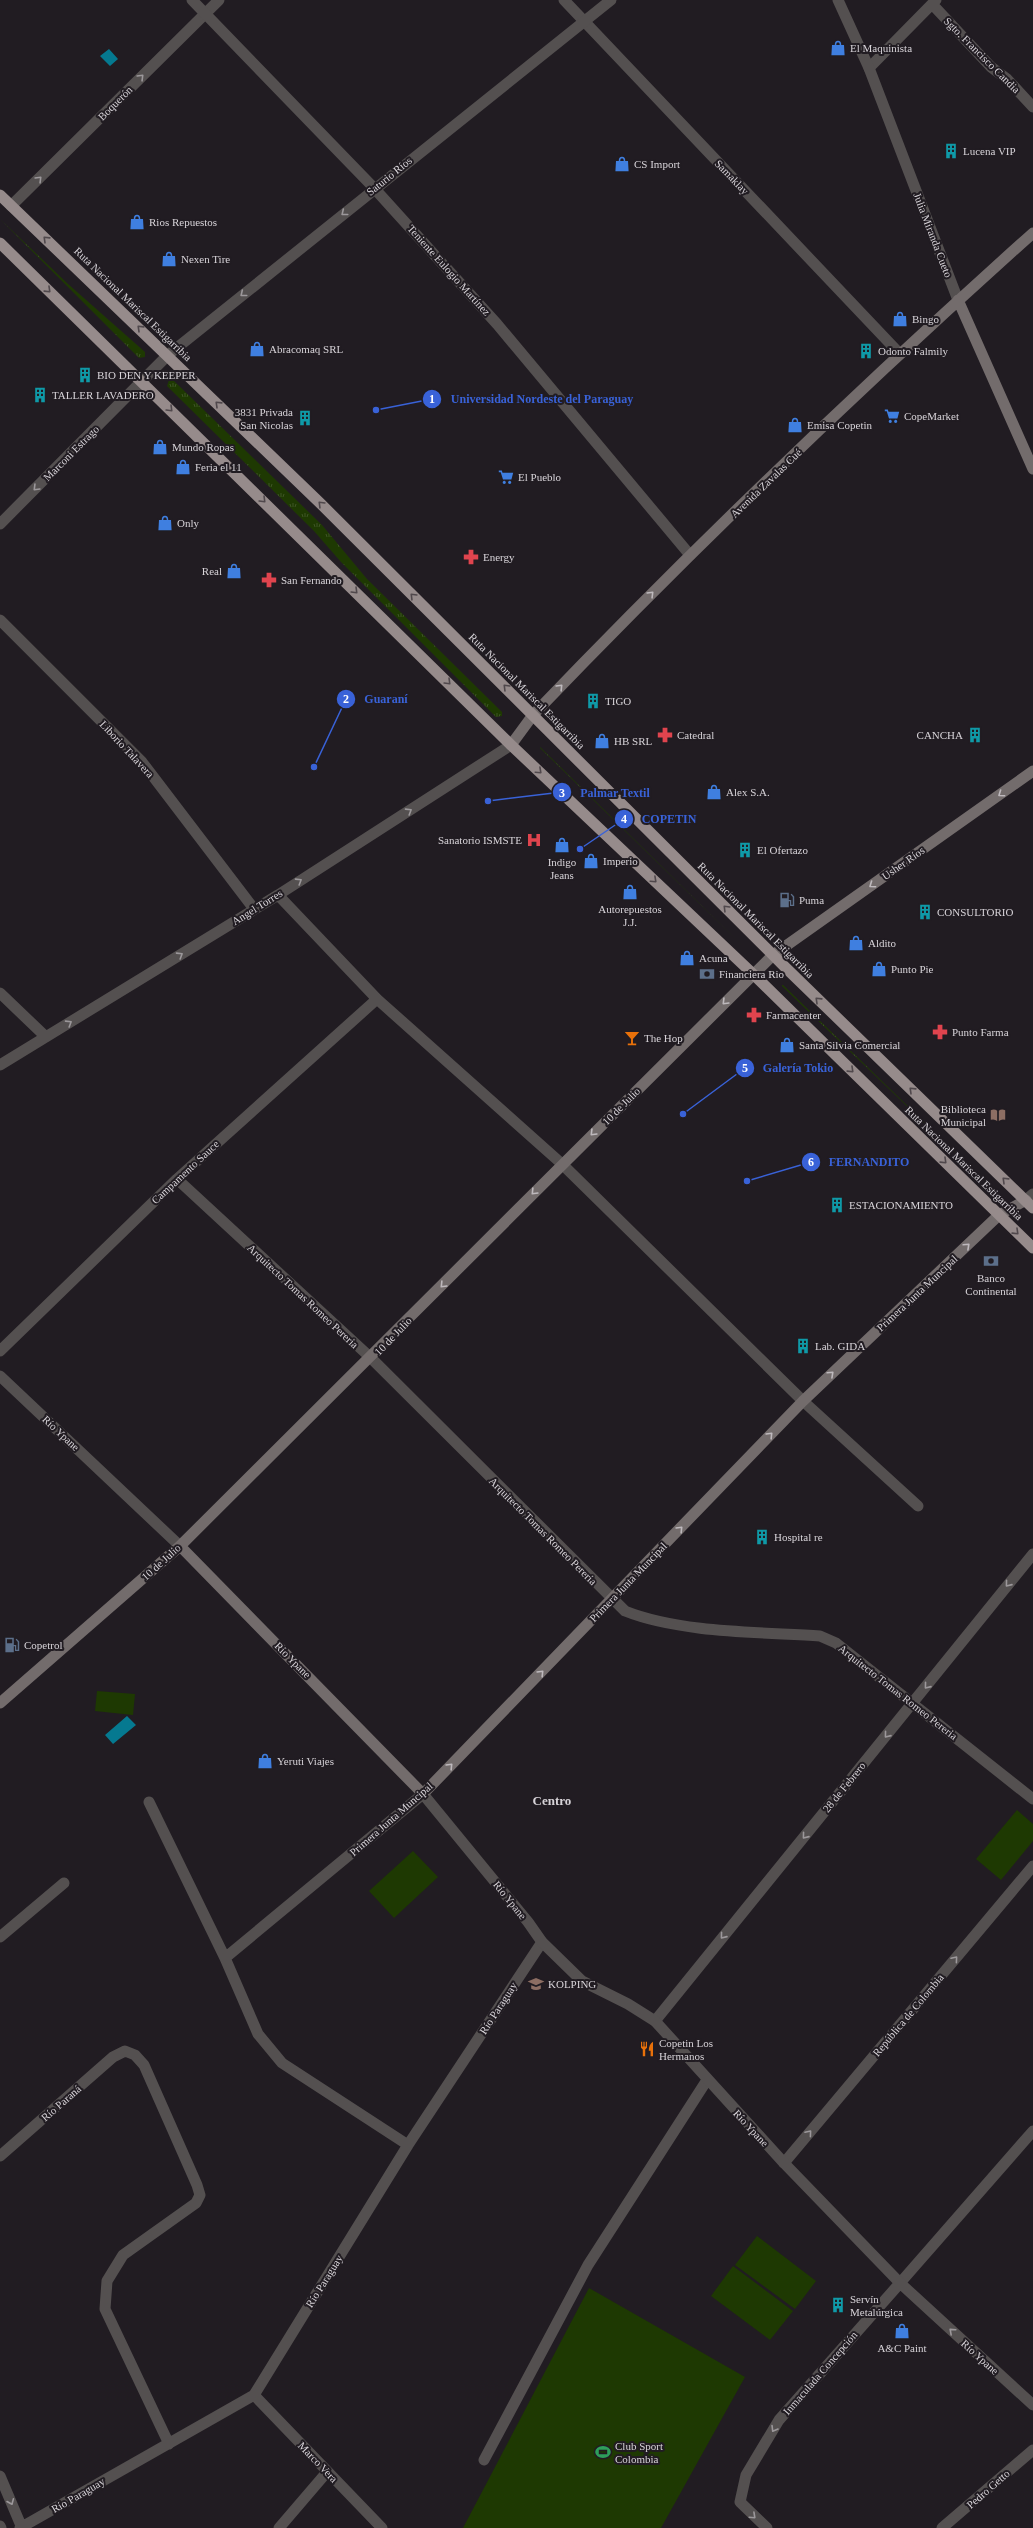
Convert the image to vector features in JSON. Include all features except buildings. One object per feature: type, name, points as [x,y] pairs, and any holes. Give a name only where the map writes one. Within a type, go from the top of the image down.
[{"type":"highway","name":"Ruta Nacional Mariscal Estigarribia","points":[[0,195],[168,355],[533,715],[773,955],[1031,1201]]},
{"type":"highway","name":"Ruta Nacional Mariscal Estigarribia","points":[[0,243],[511,745],[753,974],[1033,1248]]},
{"type":"main road","name":"Avenida Zavalas Cué","points":[[511,745],[533,715],[690,555],[900,354],[1033,233]]},
{"type":"main road","name":"Julia Miranda Cueto","points":[[958,300],[1033,469]]},
{"type":"main road","name":"Usher Ríos","points":[[773,955],[1033,771]]},
{"type":"main road","name":"10 de Julio","points":[[0,1703],[180,1546],[371,1358],[562,1164],[773,955]]},
{"type":"main road","name":"Primera Junta Muncipal","points":[[423,1794],[803,1400],[999,1215],[1031,1201]]},
{"type":"main road","name":"Río Ypane","points":[[180,1546],[423,1794]]},
{"type":"street","name":"Teniente Eulogio Martínez","points":[[192,0],[374,188],[497,324],[690,555]]},
{"type":"street","name":"Boquerón","points":[[12,206],[219,0]]},
{"type":"street","name":"Samaklay","points":[[564,0],[900,354]]},
{"type":"street","name":"Saturio Ríos","points":[[142,381],[168,355],[374,188],[611,0]]},
{"type":"street","name":"Julia Miranda Cueto","points":[[838,0],[869,68],[958,300]]},
{"type":"street","points":[[869,68],[934,2]]},
{"type":"street","name":"Sgto. Francisco Candia","points":[[934,2],[991,68],[1006,79],[1033,107]]},
{"type":"street","name":"Marconi Estrago","points":[[0,524],[142,381]]},
{"type":"street","name":"Liborio Talavera","points":[[0,620],[142,762],[254,909]]},
{"type":"street","name":"Angel Torres","points":[[0,1065],[278,895],[511,745]]},
{"type":"street","points":[[278,895],[377,999],[562,1164],[803,1400],[918,1506]]},
{"type":"street","points":[[0,993],[46,1037]]},
{"type":"street","name":"Campamento Sauce","points":[[0,1351],[176,1179],[377,999]]},
{"type":"street","name":"Arquitecto Tomas Romeo Pereria","points":[[176,1179],[371,1358],[625,1611],[646,1619],[711,1628],[820,1636],[836,1644],[1033,1799]]},
{"type":"street","name":"Río Ypane","points":[[0,1376],[180,1546]]},
{"type":"street","name":"28 de Febrero","points":[[655,2021],[1033,1554]]},
{"type":"street","name":"Río Ypane","points":[[423,1794],[528,1922],[542,1942],[582,1980],[628,2004],[655,2021],[784,2163],[900,2283],[1033,2405]]},
{"type":"street","name":"Primera Junta Muncipal","points":[[224,1958],[423,1794]]},
{"type":"street","points":[[149,1802],[224,1958],[258,2034],[282,2063],[408,2145]]},
{"type":"street","name":"República de Colombia","points":[[784,2163],[1033,1866]]},
{"type":"street","points":[[0,1937],[64,1883]]},
{"type":"street","name":"Río Paraguay","points":[[21,2528],[254,2395],[408,2145],[542,1942]]},
{"type":"street","name":"Río Paraná","points":[[0,2156],[113,2057],[125,2051],[136,2054],[144,2065],[197,2185],[200,2195],[196,2203],[123,2255],[107,2282],[105,2309],[169,2444]]},
{"type":"street","points":[[484,2460],[588,2265],[707,2080]]},
{"type":"street","name":"Inmaculada Concepción","points":[[767,2528],[740,2502],[746,2475],[779,2420],[1033,2130]]},
{"type":"street","name":"Marco Vera","points":[[254,2395],[382,2528]]},
{"type":"street","name":"Pedro Getto","points":[[942,2528],[1033,2450]]},
{"type":"street","points":[[279,2528],[327,2472]]},
{"type":"street","points":[[0,2476],[21,2528]]},
{"type":"green space","points":[[0,219],[68,284],[145,352],[145,357],[139,358]]},
{"type":"green space","points":[[169,380],[173,380],[322,525],[367,579],[502,712],[502,716],[496,717],[341,562],[314,531],[167,386]]},
{"type":"green space","points":[[540,747],[745,948],[540,748]]},
{"type":"green space","points":[[783,985],[994,1190],[782,986]]},
{"type":"green space","points":[[97,1691],[135,1694],[133,1715],[95,1711]]},
{"type":"green space","points":[[1017,1810],[1033,1824],[1033,1841],[1001,1880],[976,1859]]},
{"type":"green space","points":[[413,1851],[438,1877],[394,1918],[369,1891]]},
{"type":"green space","points":[[757,2236],[816,2281],[795,2309],[735,2265]]},
{"type":"green space","points":[[733,2266],[793,2311],[770,2340],[711,2296]]},
{"type":"green space","name":"Club Sport Colombia","points":[[589,2288],[745,2377],[661,2528],[463,2528]]},
{"type":"water","points":[[109,49],[118,59],[110,66],[100,56]]},
{"type":"water","points":[[127,1716],[136,1725],[113,1744],[105,1735]]},
{"type":"place","name":"El Maquinista","points":[[838,48]]},
{"type":"place","name":"Lucena VIP","points":[[951,151]]},
{"type":"place","name":"CS Import","points":[[622,164]]},
{"type":"place","name":"Rios Repuestos","points":[[137,222]]},
{"type":"place","name":"Nexen Tire","points":[[169,259]]},
{"type":"place","name":"Bingo","points":[[900,319]]},
{"type":"place","name":"Abracomaq SRL","points":[[257,349]]},
{"type":"place","name":"Odonto Falmily","points":[[866,351]]},
{"type":"place","name":"BIO DEN Y KEEPER","points":[[85,375]]},
{"type":"place","name":"TALLER LAVADERO","points":[[40,395]]},
{"type":"place","name":"Universidad Nordeste del Paraguay","points":[[376,410]]},
{"type":"place","name":"CopeMarket","points":[[892,416]]},
{"type":"place","name":"3831 Privada San Nicolas","points":[[305,418]]},
{"type":"place","name":"Emisa Copetin","points":[[795,425]]},
{"type":"place","name":"Mundo Ropas","points":[[160,447]]},
{"type":"place","name":"Feria el 11","points":[[183,467]]},
{"type":"place","name":"El Pueblo","points":[[506,477]]},
{"type":"place","name":"Only","points":[[165,523]]},
{"type":"place","name":"Energy","points":[[471,557]]},
{"type":"place","name":"Real","points":[[234,571]]},
{"type":"place","name":"San Fernando","points":[[269,580]]},
{"type":"place","name":"TIGO","points":[[593,701]]},
{"type":"place","name":"Catedral","points":[[665,735]]},
{"type":"place","name":"CANCHA","points":[[975,735]]},
{"type":"place","name":"HB SRL","points":[[602,741]]},
{"type":"place","name":"Guaraní","points":[[314,767]]},
{"type":"place","name":"Alex S.A.","points":[[714,792]]},
{"type":"place","name":"Palmar Textil","points":[[488,801]]},
{"type":"place","name":"Sanatorio ISMSTE","points":[[534,840]]},
{"type":"place","name":"Indigo Jeans","points":[[562,845]]},
{"type":"place","name":"COPETIN","points":[[580,849]]},
{"type":"place","name":"El Ofertazo","points":[[745,850]]},
{"type":"place","name":"Imperio","points":[[591,861]]},
{"type":"place","name":"Autorepuestos J.J.","points":[[630,892]]},
{"type":"place","name":"Puma","points":[[787,900]]},
{"type":"place","name":"CONSULTORIO","points":[[925,912]]},
{"type":"place","name":"Aldito","points":[[856,943]]},
{"type":"place","name":"Acuna","points":[[687,958]]},
{"type":"place","name":"Punto Pie","points":[[879,969]]},
{"type":"place","name":"Financiera Rio","points":[[707,974]]},
{"type":"place","name":"Farmacenter","points":[[754,1015]]},
{"type":"place","name":"Punto Farma","points":[[940,1032]]},
{"type":"place","name":"The Hop","points":[[632,1038]]},
{"type":"place","name":"Santa Silvia Comercial","points":[[787,1045]]},
{"type":"place","name":"Galería Tokio","points":[[683,1114]]},
{"type":"place","name":"Biblioteca Municipal","points":[[998,1115]]},
{"type":"place","name":"FERNANDITO","points":[[747,1181]]},
{"type":"place","name":"ESTACIONAMIENTO","points":[[837,1205]]},
{"type":"place","name":"Banco Continental","points":[[991,1261]]},
{"type":"place","name":"Lab. GIDA","points":[[803,1346]]},
{"type":"place","name":"Hospital re","points":[[762,1537]]},
{"type":"place","name":"Copetrol","points":[[12,1645]]},
{"type":"place","name":"Yeruti Viajes","points":[[265,1761]]},
{"type":"place","name":"KOLPING","points":[[536,1984]]},
{"type":"place","name":"Copetin Los Hermanos","points":[[647,2049]]},
{"type":"place","name":"Servín Metalúrgica","points":[[838,2305]]},
{"type":"place","name":"A&C Paint","points":[[902,2331]]},
{"type":"place","name":"Club Sport Colombia","points":[[603,2452]]},
{"type":"district","name":"Centro","points":[[552,1800]]}]
